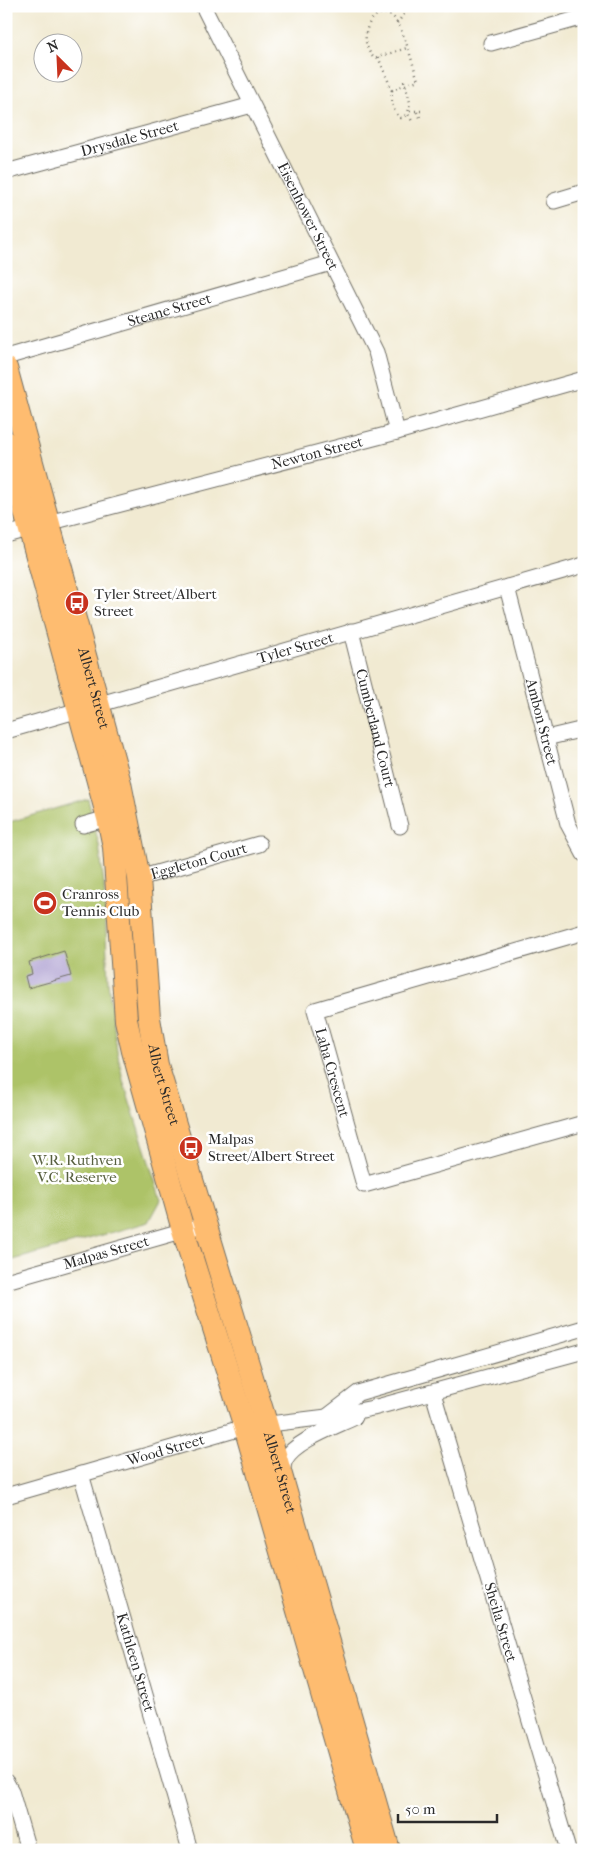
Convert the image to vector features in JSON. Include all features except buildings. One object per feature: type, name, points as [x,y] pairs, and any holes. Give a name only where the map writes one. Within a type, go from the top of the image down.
[{"type":"highway","name":"Albert Street","points":[[6,368],[40,525],[88,708],[114,848],[126,1020],[183,1230],[256,1425],[281,1478],[333,1694],[367,1850]]},
{"type":"highway","name":"Albert Street","points":[[6,442],[40,525]]},
{"type":"highway","name":"Albert Street","points":[[88,708],[120,783],[139,878],[149,1018],[157,1065],[206,1224],[256,1425],[333,1694],[389,1850]]},
{"type":"highway","points":[[126,1020],[149,1018]]},
{"type":"street","name":"Eisenhower Street","points":[[203,6],[376,352],[397,432]]},
{"type":"street","points":[[491,43],[584,17]]},
{"type":"street","name":"Drysdale Street","points":[[6,172],[252,105]]},
{"type":"street","points":[[554,201],[584,192]]},
{"type":"street","name":"Steane Street","points":[[6,357],[331,263]]},
{"type":"street","name":"Newton Street","points":[[6,535],[397,432],[584,379]]},
{"type":"street","name":"Tyler Street","points":[[6,731],[351,630],[584,565]]},
{"type":"street","name":"Ambon Street","points":[[507,587],[568,824],[584,854]]},
{"type":"street","name":"Cumberland Court","points":[[351,630],[400,826]]},
{"type":"street","points":[[546,738],[584,729]]},
{"type":"street","points":[[83,825],[108,818]]},
{"type":"street","name":"Eggleton Court","points":[[139,878],[259,844]]},
{"type":"street","name":"Laha Crescent","points":[[584,932],[315,1010],[364,1185],[584,1122]]},
{"type":"street","name":"Malpas Street","points":[[6,1281],[206,1224]]},
{"type":"street","points":[[327,1417],[358,1393],[584,1328]]},
{"type":"street","name":"Wood Street","points":[[6,1496],[256,1425],[327,1417],[373,1408],[584,1351]]},
{"type":"street","name":"Sheila Street","points":[[433,1393],[568,1850]]},
{"type":"street","points":[[281,1478],[285,1461],[292,1451],[319,1434],[373,1408]]},
{"type":"street","name":"Kathleen Street","points":[[81,1474],[190,1850]]},
{"type":"street","points":[[6,1782],[11,1791],[28,1850]]},
{"type":"path","points":[[385,6],[385,13]]},
{"type":"path","points":[[397,23],[405,13],[404,6]]},
{"type":"path","points":[[392,90],[418,80],[407,48],[397,23],[391,15],[385,13],[376,13],[371,17],[366,28],[368,50],[374,58],[407,48]]},
{"type":"path","points":[[378,57],[392,90],[392,102],[396,113],[401,118],[409,113],[424,111]]},
{"type":"path","points":[[404,81],[410,102],[409,113],[412,121]]},
{"type":"path","points":[[416,112],[421,120]]},
{"type":"green space","name":"W.R. Ruthven V.C. Reserve","points":[[88,799],[99,845],[104,884],[108,982],[117,1051],[123,1080],[161,1200],[149,1222],[6,1262],[6,823]]},
{"type":"place","name":"Tyler Street/Albert Street","points":[[77,603]]},
{"type":"place","name":"Cranross Tennis Club","points":[[45,903]]},
{"type":"place","name":"Malpas Street/Albert Street","points":[[191,1148]]}]
